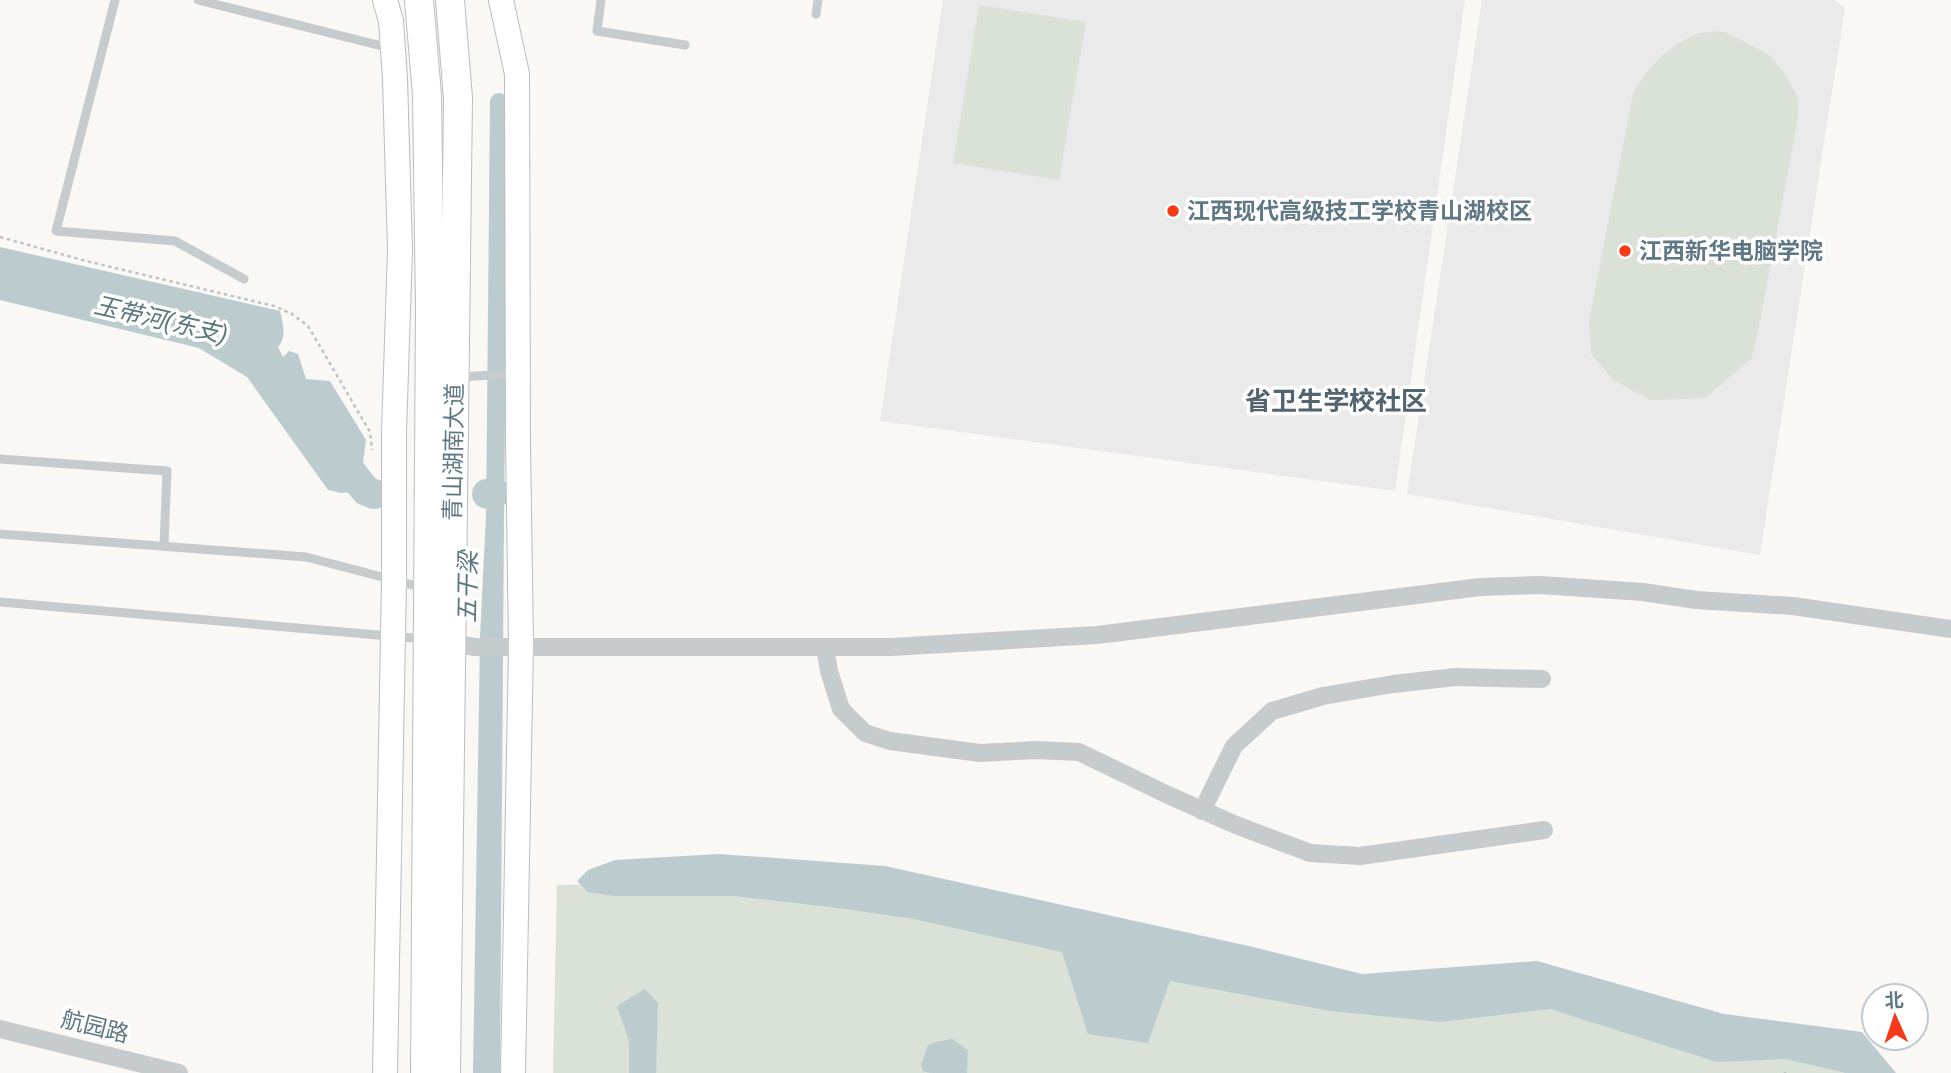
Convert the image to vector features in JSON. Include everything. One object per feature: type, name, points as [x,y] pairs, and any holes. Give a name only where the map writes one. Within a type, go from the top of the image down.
[{"type":"main road","points":[[385,0],[391,21],[400,250],[394,432],[385,1073]]},
{"type":"main road","name":"青山湖南大道","points":[[419,0],[427,95],[430,267],[428,590],[452,643],[446,1073]]},
{"type":"main road","name":"青山湖南大道","points":[[425,1073],[452,643],[464,376],[458,97],[450,0]]},
{"type":"main road","points":[[501,0],[517,74],[518,646],[513,1073]]},
{"type":"street","points":[[452,643],[518,646],[892,647],[1097,635],[1480,587],[1540,585],[1793,606],[1951,629]]},
{"type":"street","points":[[825,647],[829,671],[841,709],[865,733],[890,741],[980,752],[1079,752],[1202,811],[1310,853],[1360,856],[1544,830]]},
{"type":"street","points":[[1202,811],[1234,746],[1272,711],[1323,696],[1394,684],[1456,677],[1542,679]]},
{"type":"street","name":"航园路","points":[[0,1029],[179,1073]]},
{"type":"lane","points":[[115,0],[56,231],[175,241],[244,279]]},
{"type":"lane","points":[[198,0],[392,48]]},
{"type":"lane","points":[[601,0],[597,31],[685,45]]},
{"type":"lane","points":[[816,14],[818,0]]},
{"type":"lane","points":[[464,376],[516,374]]},
{"type":"lane","points":[[0,459],[167,471],[164,545]]},
{"type":"lane","points":[[0,534],[306,557],[428,590]]},
{"type":"lane","points":[[0,602],[452,643]]},
{"type":"path","points":[[0,237],[86,261],[274,306],[292,314],[308,327],[370,432],[373,456]]},
{"type":"shaded area","name":"江西现代高级技工学校青山湖校区","points":[[943,0],[1465,0],[1395,491],[880,421]]},
{"type":"shaded area","name":"江西新华电脑学院","points":[[1482,0],[1835,0],[1845,8],[1760,555],[1407,494]]},
{"type":"shaded area","points":[[979,5],[1086,22],[1059,180],[953,163]]},
{"type":"shaded area","points":[[1726,32],[1769,55],[1786,75],[1798,98],[1798,118],[1758,332],[1751,359],[1705,398],[1650,400],[1613,380],[1591,354],[1589,321],[1633,94],[1652,66],[1677,44],[1701,33]]},
{"type":"shaded area","points":[[864,880],[1368,999],[1527,987],[1868,1073],[553,1073],[557,885]]},
{"type":"water","points":[[0,247],[280,311],[283,335],[278,347],[283,357],[289,351],[298,354],[306,379],[330,381],[366,440],[362,470],[366,491],[341,493],[328,490],[247,377],[199,348],[0,300]]},
{"type":"water","points":[[495,499],[503,511],[504,519],[500,1073],[473,1073],[480,637],[486,515],[488,507]]},
{"type":"water","points":[[719,854],[885,866],[1253,947],[1362,974],[1537,961],[1724,1014],[1860,1032],[1860,1052],[1879,1052],[1896,1073],[1846,1073],[1786,1059],[1717,1062],[1550,1009],[1440,1022],[1331,1011],[1170,981],[1148,1043],[1088,1034],[1062,952],[914,919],[734,896],[614,896],[588,892],[577,881],[588,870],[615,860]]},
{"type":"water","points":[[645,989],[658,1003],[656,1073],[629,1073],[629,1041],[617,1006]]},
{"type":"water","points":[[952,1039],[968,1050],[967,1073],[923,1071],[921,1065],[928,1045]]},
{"type":"waterway","name":"五干梁","points":[[495,520],[499,102]]},
{"type":"waterway","name":"玉带河(东支)","points":[[342,460],[366,491],[374,494]]},
{"type":"waterway","name":"五干梁","points":[[487,494],[495,493]]},
{"type":"place","name":"江西现代高级技工学校青山湖校区","points":[[1173,211]]},
{"type":"place","name":"江西新华电脑学院","points":[[1625,251]]},
{"type":"district","name":"省卫生学校社区","points":[[1336,401]]}]
